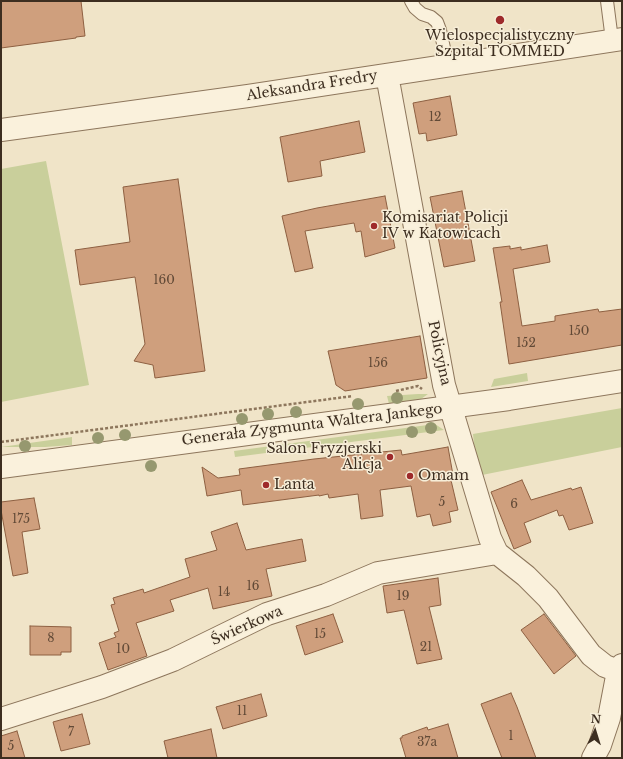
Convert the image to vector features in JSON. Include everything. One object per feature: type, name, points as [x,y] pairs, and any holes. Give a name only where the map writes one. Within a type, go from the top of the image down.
[{"type":"street","name":"Aleksandra Fredry","points":[[1,130],[248,96],[617,40]]},
{"type":"street","name":"Policyjna","points":[[387,75],[444,384],[490,538],[497,553],[526,576],[548,598],[591,655],[604,666],[620,668]]},
{"type":"street","name":"Generała Zygmunta Waltera Jankego","points":[[1,467],[452,407],[622,381]]},
{"type":"street","name":"Świerkowa","points":[[1,719],[102,687],[173,660],[267,614],[326,595],[378,573],[497,553]]},
{"type":"street","points":[[594,758],[609,718],[620,668]]},
{"type":"lane","points":[[411,1],[415,8],[422,14],[431,17],[437,22],[448,66]]},
{"type":"lane","points":[[607,1],[617,40]]},
{"type":"path","points":[[396,391],[418,386]]},
{"type":"path","points":[[1,442],[357,396]]},
{"type":"green space","points":[[46,161],[89,385],[1,402],[1,169]]},
{"type":"green space","points":[[527,373],[528,381],[491,387],[494,379]]},
{"type":"green space","points":[[428,394],[421,399],[389,404],[387,396]]},
{"type":"green space","points":[[622,408],[622,447],[477,476],[473,434]]},
{"type":"green space","points":[[435,424],[444,430],[235,457],[234,451]]},
{"type":"green space","points":[[72,437],[72,445],[45,447],[1,447]]},
{"type":"building","points":[[1,1],[81,1],[85,36],[1,48]]},
{"type":"building","points":[[450,96],[457,135],[427,141],[426,133],[419,134],[413,103]]},
{"type":"building","points":[[359,121],[365,152],[320,161],[322,176],[288,182],[280,137]]},
{"type":"building","points":[[178,179],[205,371],[155,378],[153,365],[134,361],[145,344],[135,277],[80,285],[75,250],[130,242],[123,187]]},
{"type":"building","points":[[462,191],[475,261],[444,267],[430,197]]},
{"type":"building","points":[[385,196],[395,248],[365,257],[361,231],[356,232],[354,223],[305,231],[313,268],[295,272],[282,216]]},
{"type":"building","points":[[547,245],[550,262],[513,269],[522,326],[555,321],[555,316],[598,309],[599,312],[622,309],[622,345],[509,364],[500,302],[502,302],[493,248],[510,246],[510,249],[521,247],[521,250]]},
{"type":"building","points":[[420,336],[427,378],[345,391],[336,385],[328,351]]},
{"type":"building","points":[[448,447],[453,475],[450,476],[458,510],[449,512],[451,522],[433,526],[430,514],[417,517],[411,486],[380,490],[383,516],[361,519],[358,494],[329,498],[328,494],[243,505],[241,490],[207,496],[202,467],[218,478],[240,475],[239,469],[401,450],[402,455]]},
{"type":"building","points":[[522,480],[531,500],[571,488],[572,490],[581,487],[593,523],[569,530],[563,515],[559,516],[557,510],[524,523],[531,542],[514,549],[491,492]]},
{"type":"building","points":[[34,498],[40,529],[22,532],[28,573],[13,576],[1,510],[1,502]]},
{"type":"building","points":[[237,523],[246,550],[302,539],[306,561],[266,569],[272,596],[213,609],[208,588],[170,600],[174,611],[136,623],[147,656],[108,670],[99,643],[116,637],[114,633],[119,631],[111,605],[115,604],[113,598],[143,589],[144,593],[190,577],[185,559],[217,550],[211,532]]},
{"type":"building","points":[[438,578],[441,605],[429,607],[442,659],[417,664],[404,610],[387,613],[383,586]]},
{"type":"building","points":[[333,614],[343,642],[305,655],[296,626]]},
{"type":"building","points":[[544,614],[576,656],[554,674],[521,630]]},
{"type":"building","points":[[30,626],[71,627],[71,652],[61,652],[61,655],[30,655]]},
{"type":"building","points":[[511,693],[536,758],[502,758],[481,704]]},
{"type":"building","points":[[261,694],[267,716],[223,729],[216,707]]},
{"type":"building","points":[[82,714],[90,744],[61,751],[53,722]]},
{"type":"building","points":[[448,724],[458,758],[406,758],[400,738],[402,738],[402,736],[427,727],[428,730]]},
{"type":"building","points":[[211,729],[217,758],[168,758],[164,741]]},
{"type":"building","points":[[17,731],[25,758],[1,758],[1,736]]},
{"type":"place","name":"Wielospecjalistyczny Szpital TOMMED","points":[[500,20]]},
{"type":"place","name":"Komisariat Policji IV w Katowicach","points":[[374,226]]},
{"type":"place","name":"Salon Fryzjerski Alicja","points":[[390,457]]},
{"type":"place","name":"Omam","points":[[410,476]]},
{"type":"place","name":"Lanta","points":[[266,485]]}]
